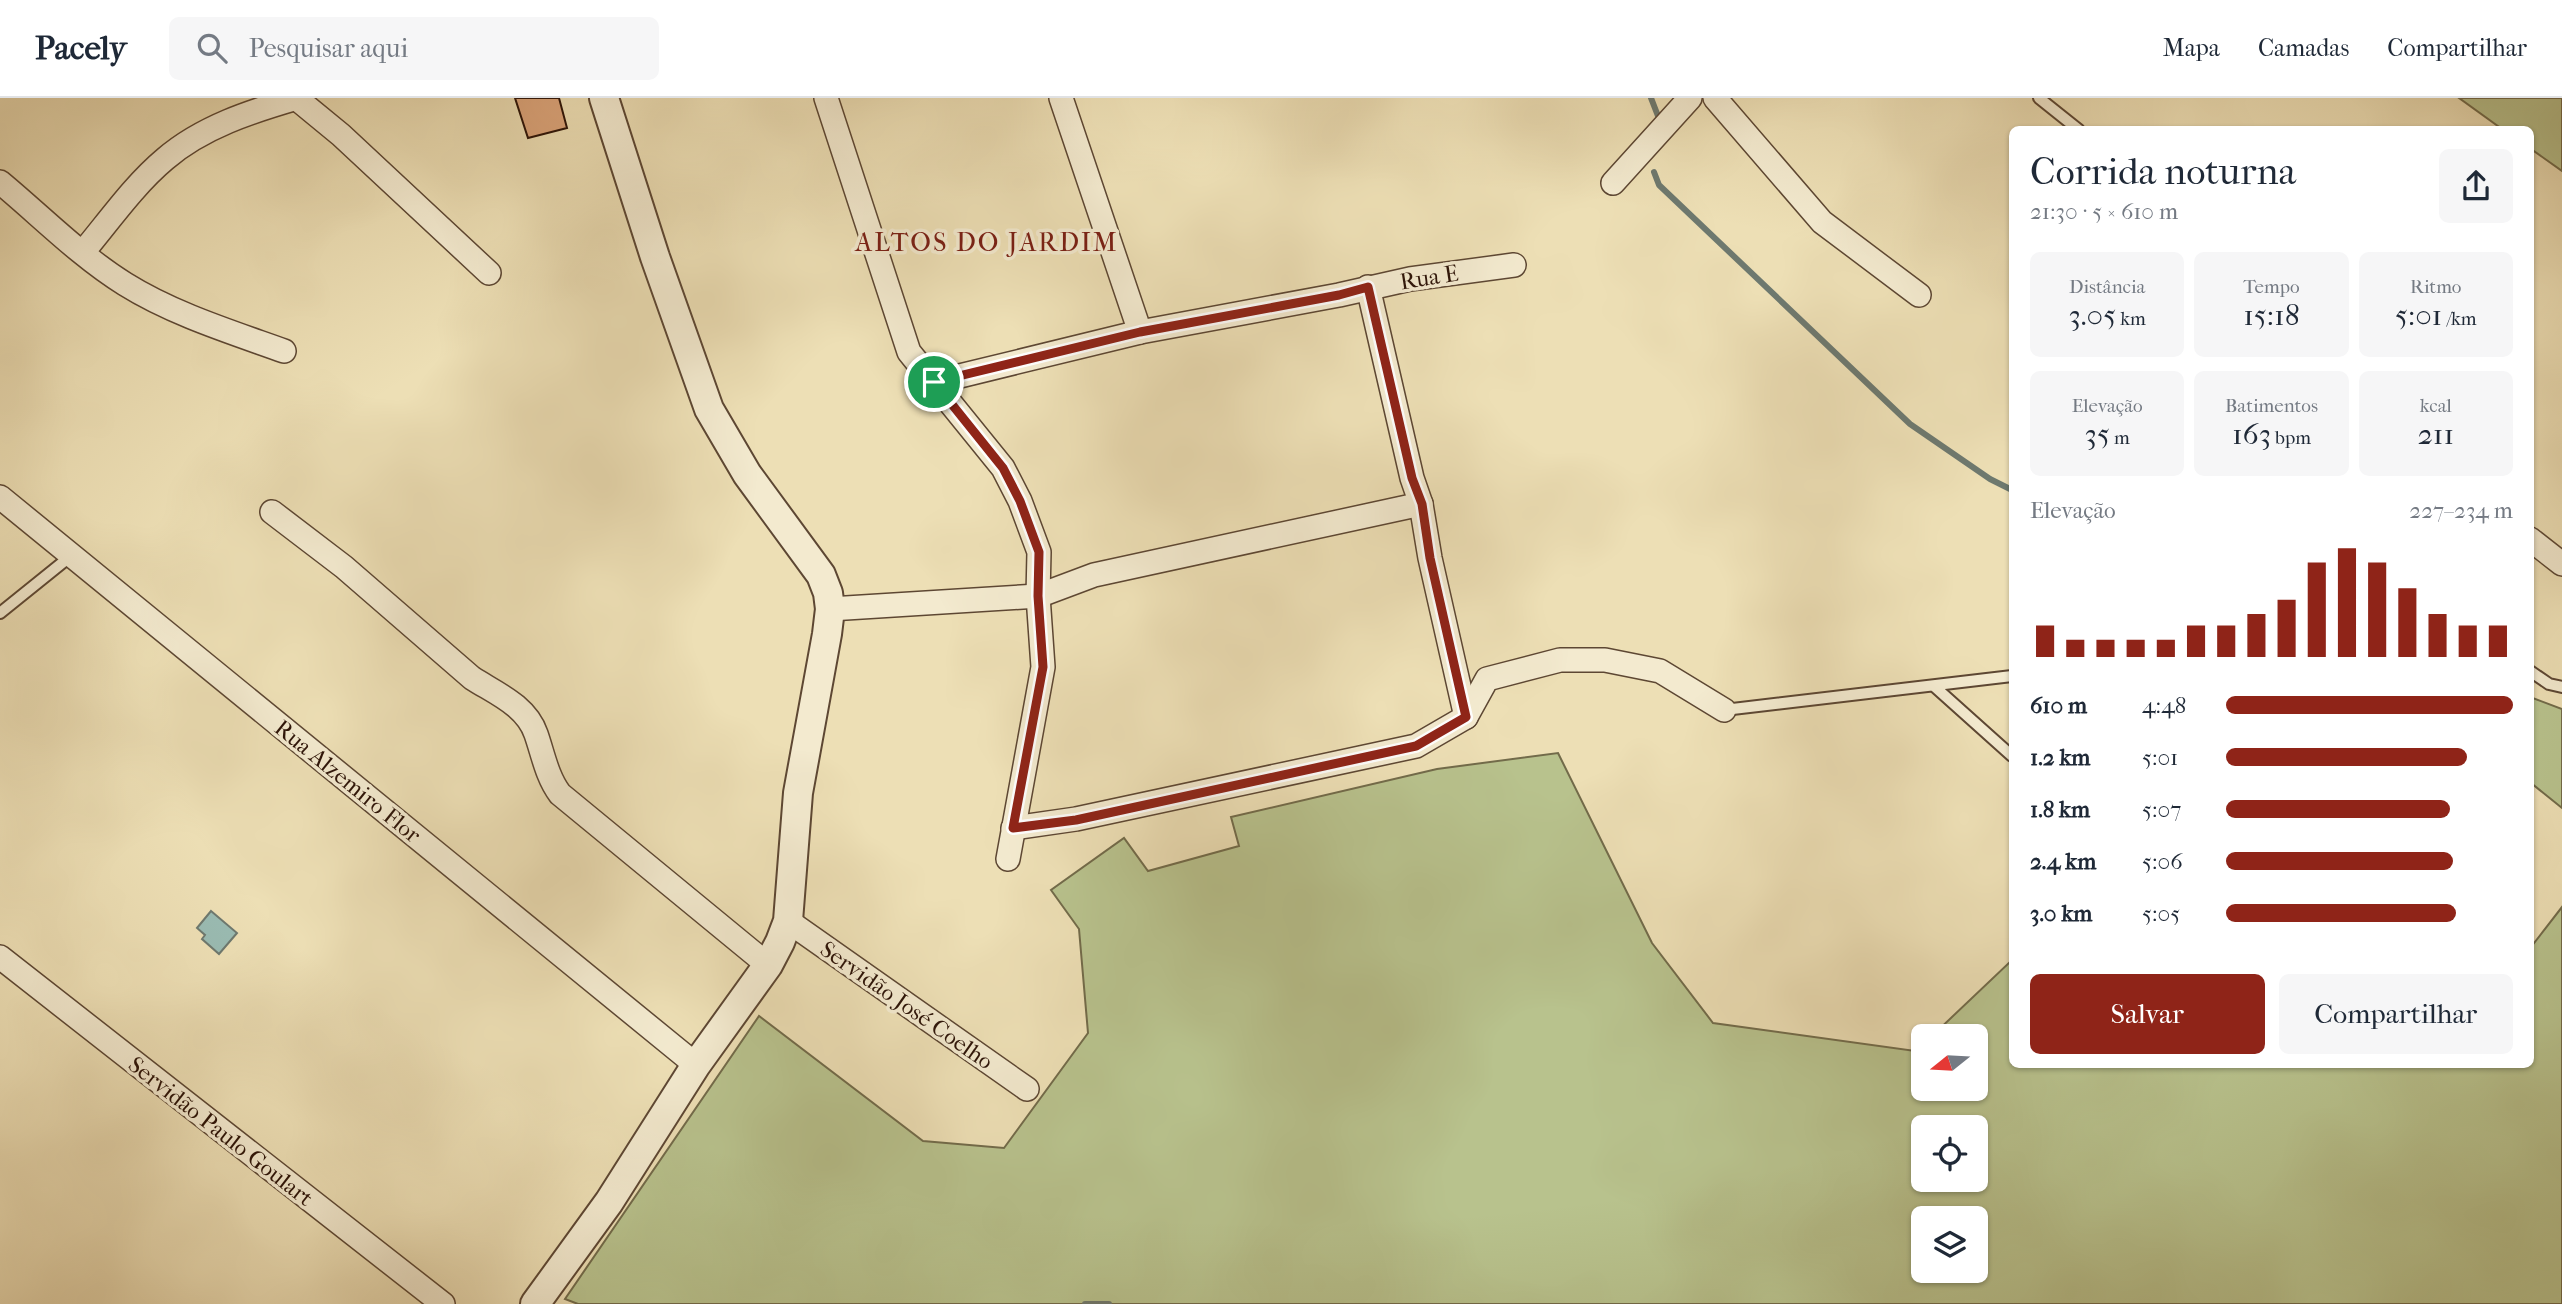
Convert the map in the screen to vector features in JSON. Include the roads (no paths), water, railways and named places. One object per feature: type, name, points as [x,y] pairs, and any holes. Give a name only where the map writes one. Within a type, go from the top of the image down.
[{"type":"street","points":[[83,253],[140,184],[166,159],[243,105],[297,98],[349,142],[489,274]]},
{"type":"street","points":[[536,1304],[609,1202],[695,1065],[768,965],[780,942],[788,921],[798,793],[830,609],[828,593],[821,575],[747,474],[709,409],[663,283],[604,98]]},
{"type":"street","points":[[826,98],[909,352],[1003,468],[1020,501],[1039,552],[1038,596],[1043,667],[1008,859]]},
{"type":"street","points":[[1061,98],[1140,332]]},
{"type":"street","points":[[1613,183],[1690,98]]},
{"type":"street","points":[[1715,98],[1822,222],[1919,295]]},
{"type":"street","points":[[0,182],[83,253],[124,283],[160,302],[284,351]]},
{"type":"street","name":"Rua E","points":[[934,382],[1140,332],[1339,295],[1368,287],[1514,265]]},
{"type":"street","points":[[1368,287],[1412,478],[1422,504],[1430,558],[1466,717]]},
{"type":"street","name":"Rua Alzemiro Flor","points":[[0,497],[695,1065]]},
{"type":"street","points":[[830,609],[1038,596],[1094,575],[1422,504]]},
{"type":"street","points":[[272,512],[344,567],[472,678],[496,691],[519,710],[532,725],[550,776],[560,794],[768,965]]},
{"type":"street","points":[[2534,542],[2562,564]]},
{"type":"street","points":[[1013,828],[1076,820],[1416,746],[1466,717],[1487,679],[1560,660],[1605,660],[1660,671],[1724,710]]},
{"type":"street","name":"Servidão José Coelho","points":[[788,921],[1027,1089]]},
{"type":"street","name":"Servidão Paulo Goulart","points":[[0,957],[443,1304]]},
{"type":"lane","points":[[2039,98],[2074,126]]},
{"type":"lane","points":[[0,613],[72,555]]},
{"type":"lane","points":[[2534,674],[2549,684],[2562,687]]},
{"type":"lane","points":[[1724,710],[2009,676]]},
{"type":"lane","points":[[1935,687],[2009,753]]},
{"type":"water","points":[[211,911],[237,933],[219,954],[202,939],[205,935],[197,928]]},
{"type":"waterway","points":[[1651,98],[1658,116]]},
{"type":"waterway","points":[[1654,172],[1659,185],[1910,424],[1990,479],[2009,488]]},
{"type":"waterway","points":[[1085,1304],[1109,1304]]},
{"type":"district","name":"ALTOS DO JARDIM","points":[[987,242]]}]
